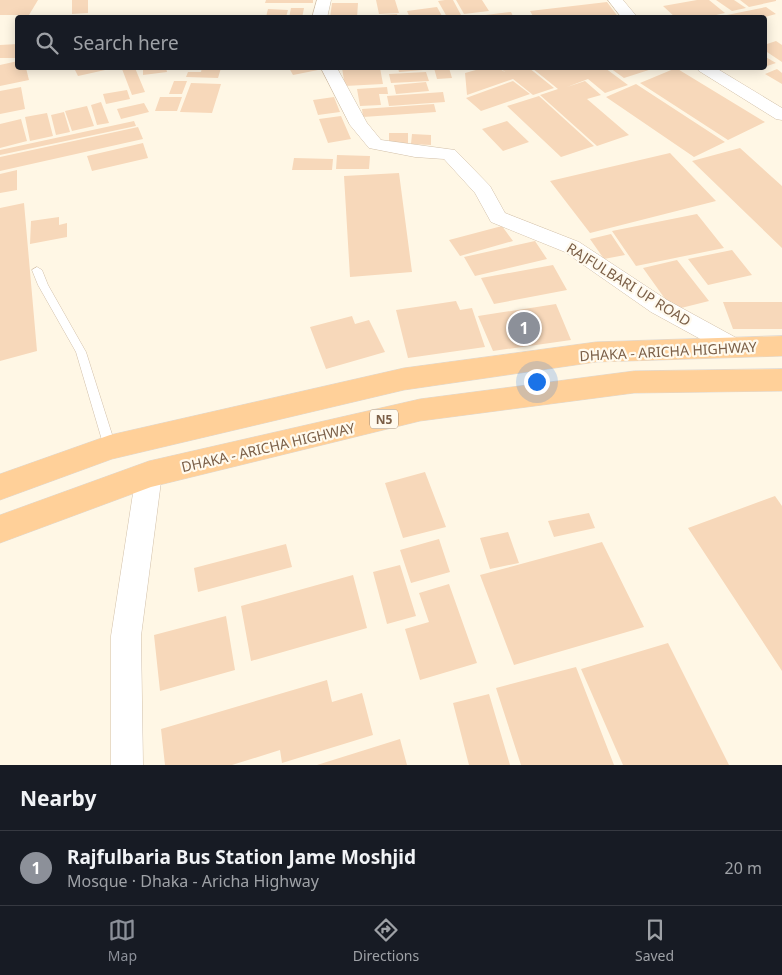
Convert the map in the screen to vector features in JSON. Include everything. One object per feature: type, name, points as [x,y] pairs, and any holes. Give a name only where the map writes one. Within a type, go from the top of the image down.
[{"type":"highway","name":"DHAKA - ARICHA HIGHWAY","points":[[0,487],[110,447],[404,379],[596,352],[782,346]]},
{"type":"highway","name":"DHAKA - ARICHA HIGHWAY","points":[[0,529],[149,474],[420,410],[634,382],[782,380]]},
{"type":"street","points":[[320,15],[324,0]]},
{"type":"street","points":[[615,0],[628,15]]},
{"type":"street","name":"RAJFULBARI UP ROAD","points":[[330,70],[359,125],[375,144],[415,151],[449,154],[483,190],[498,217],[572,247],[659,306],[734,347]]},
{"type":"street","points":[[708,70],[782,115]]},
{"type":"street","points":[[127,765],[126,636],[149,474]]},
{"type":"lane","points":[[37,270],[51,300],[81,352],[110,447]]},
{"type":"building","points":[[0,0],[38,0],[29,15],[0,15]]},
{"type":"building","points":[[72,0],[88,0],[88,13],[72,14]]},
{"type":"building","points":[[266,0],[313,0],[313,3],[265,3]]},
{"type":"building","points":[[376,0],[395,0],[399,13],[379,14]]},
{"type":"building","points":[[453,0],[461,15],[446,15],[438,1]]},
{"type":"building","points":[[456,0],[482,0],[489,11],[464,14]]},
{"type":"building","points":[[697,0],[709,0],[725,13],[716,15],[673,15],[663,6]]},
{"type":"building","points":[[716,0],[734,0],[746,8],[732,11]]},
{"type":"building","points":[[740,0],[776,0],[776,1],[749,7]]},
{"type":"building","points":[[607,2],[617,15],[532,15],[530,11]]},
{"type":"building","points":[[332,3],[358,3],[357,15],[330,15]]},
{"type":"building","points":[[437,7],[441,15],[409,15],[407,11]]},
{"type":"building","points":[[766,7],[776,14],[767,16],[727,15]]},
{"type":"building","points":[[291,8],[304,8],[303,15],[290,15]]},
{"type":"building","points":[[268,9],[288,10],[287,15],[266,15]]},
{"type":"building","points":[[511,12],[512,15],[486,15]]},
{"type":"building","points":[[776,41],[782,45],[782,62],[767,52],[767,44]]},
{"type":"building","points":[[15,44],[15,58],[0,58],[0,45]]},
{"type":"building","points":[[767,58],[776,63],[767,66]]},
{"type":"building","points":[[15,62],[15,70],[26,70],[29,80],[0,86],[0,65]]},
{"type":"building","points":[[777,69],[782,73],[782,84],[765,74]]},
{"type":"building","points":[[75,70],[105,70],[78,76]]},
{"type":"building","points":[[122,70],[136,70],[145,92],[132,95]]},
{"type":"building","points":[[143,70],[166,70],[167,72],[143,75]]},
{"type":"building","points":[[202,70],[220,70],[218,78],[186,77],[188,72],[201,72]]},
{"type":"building","points":[[290,70],[318,70],[293,75]]},
{"type":"building","points":[[342,70],[380,70],[383,84],[345,86]]},
{"type":"building","points":[[398,70],[423,70],[399,72]]},
{"type":"building","points":[[435,70],[450,70],[452,78],[437,79]]},
{"type":"building","points":[[476,70],[502,70],[505,72],[502,70],[532,70],[554,88],[533,95],[513,79],[467,95],[465,73]]},
{"type":"building","points":[[534,70],[608,70],[628,85],[605,93],[588,79],[567,87],[585,81],[601,95],[587,99],[629,135],[597,146],[540,95],[558,89]]},
{"type":"building","points":[[613,70],[649,70],[624,78]]},
{"type":"building","points":[[671,70],[679,70],[765,122],[728,140],[640,83]]},
{"type":"building","points":[[426,72],[429,81],[391,83],[389,74]]},
{"type":"building","points":[[174,81],[187,81],[182,94],[169,94]]},
{"type":"building","points":[[513,81],[530,94],[481,111],[466,98]]},
{"type":"building","points":[[426,82],[429,91],[396,94],[394,85]]},
{"type":"building","points":[[191,83],[221,84],[212,113],[180,112]]},
{"type":"building","points":[[636,84],[725,142],[694,157],[606,97]]},
{"type":"building","points":[[21,87],[25,109],[0,114],[0,91]]},
{"type":"building","points":[[387,87],[388,94],[379,94],[381,105],[360,106],[357,89]]},
{"type":"building","points":[[127,90],[130,99],[106,104],[103,94]]},
{"type":"building","points":[[443,92],[445,102],[389,106],[387,96]]},
{"type":"building","points":[[539,96],[594,146],[561,157],[507,106]]},
{"type":"building","points":[[160,97],[182,97],[177,111],[155,111]]},
{"type":"building","points":[[334,97],[340,112],[318,115],[313,100]]},
{"type":"building","points":[[101,102],[109,123],[97,125],[91,105]]},
{"type":"building","points":[[144,103],[149,112],[121,119],[117,109]]},
{"type":"building","points":[[434,104],[436,112],[363,117],[362,109]]},
{"type":"building","points":[[87,106],[94,126],[72,131],[65,111]]},
{"type":"building","points":[[64,112],[70,132],[56,135],[51,115]]},
{"type":"building","points":[[47,113],[53,136],[30,141],[25,117]]},
{"type":"building","points":[[341,116],[351,139],[328,143],[319,119]]},
{"type":"building","points":[[21,119],[27,141],[0,148],[0,124]]},
{"type":"building","points":[[134,121],[136,126],[0,155],[0,150]]},
{"type":"building","points":[[507,121],[529,142],[503,151],[482,129]]},
{"type":"building","points":[[138,127],[143,139],[0,171],[0,157]]},
{"type":"building","points":[[389,133],[408,133],[408,145],[389,145]]},
{"type":"building","points":[[412,134],[431,135],[431,145],[411,144]]},
{"type":"building","points":[[143,143],[148,158],[92,171],[87,156]]},
{"type":"building","points":[[740,148],[782,186],[782,248],[692,161]]},
{"type":"building","points":[[670,153],[716,201],[590,233],[550,181]]},
{"type":"building","points":[[337,155],[370,156],[369,169],[336,169]]},
{"type":"building","points":[[294,158],[333,159],[332,170],[292,170]]},
{"type":"building","points":[[17,170],[17,190],[0,193],[0,174]]},
{"type":"building","points":[[399,173],[412,272],[350,277],[344,176]]},
{"type":"building","points":[[24,203],[37,351],[0,361],[0,208]]},
{"type":"building","points":[[697,214],[724,248],[636,266],[612,231]]},
{"type":"building","points":[[59,217],[59,225],[67,223],[67,237],[30,244],[31,221]]},
{"type":"building","points":[[502,226],[513,241],[460,256],[449,240]]},
{"type":"building","points":[[611,234],[625,255],[604,259],[590,239]]},
{"type":"building","points":[[535,241],[547,259],[475,276],[464,257]]},
{"type":"building","points":[[732,250],[752,275],[708,285],[688,259]]},
{"type":"building","points":[[677,260],[709,301],[673,310],[643,268]]},
{"type":"building","points":[[553,265],[567,290],[494,304],[481,278]]},
{"type":"building","points":[[456,301],[460,310],[472,308],[485,347],[408,358],[396,310]]},
{"type":"building","points":[[723,302],[782,302],[782,329],[733,329]]},
{"type":"building","points":[[556,304],[571,340],[493,351],[478,316]]},
{"type":"building","points":[[352,316],[355,324],[369,320],[385,352],[326,369],[310,327]]},
{"type":"building","points":[[425,472],[446,527],[403,538],[385,483]]},
{"type":"building","points":[[775,496],[782,506],[782,671],[688,528]]},
{"type":"building","points":[[589,513],[595,528],[554,537],[548,521]]},
{"type":"building","points":[[508,532],[519,563],[490,569],[480,538]]},
{"type":"building","points":[[439,539],[450,572],[411,583],[400,550]]},
{"type":"building","points":[[602,542],[644,627],[514,665],[480,575]]},
{"type":"building","points":[[286,544],[292,567],[198,592],[194,568]]},
{"type":"building","points":[[400,565],[416,616],[387,624],[373,572]]},
{"type":"building","points":[[353,575],[367,628],[251,661],[241,606]]},
{"type":"building","points":[[449,584],[477,663],[420,680],[405,629],[429,622],[419,593]]},
{"type":"building","points":[[226,616],[235,670],[160,691],[154,635]]},
{"type":"building","points":[[668,643],[729,765],[623,765],[581,669]]},
{"type":"building","points":[[576,667],[614,765],[521,765],[496,688]]},
{"type":"building","points":[[327,680],[332,702],[362,693],[373,735],[282,763],[280,750],[232,765],[165,765],[161,729]]},
{"type":"building","points":[[489,694],[510,765],[469,765],[453,703]]},
{"type":"building","points":[[400,739],[407,765],[317,765]]},
{"type":"place","name":"Rajfulbaria Bus Station Jame Moshjid","points":[[524,328]]}]
